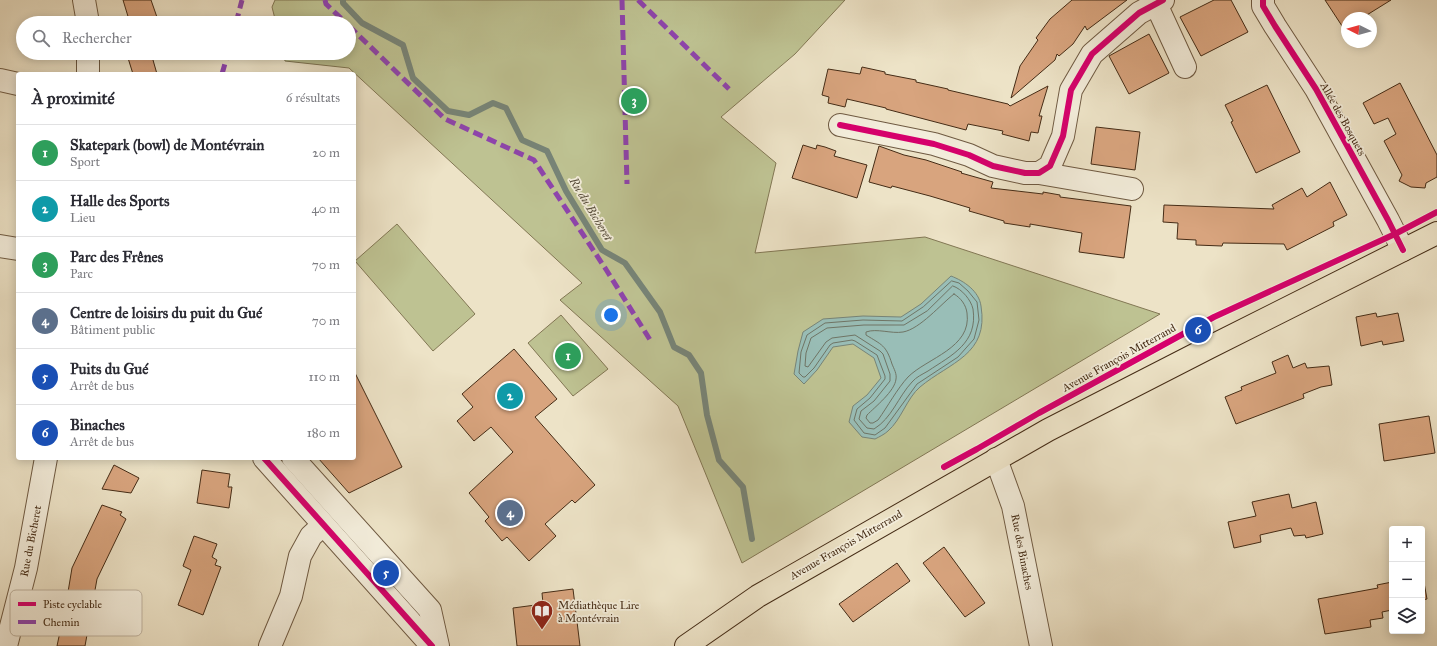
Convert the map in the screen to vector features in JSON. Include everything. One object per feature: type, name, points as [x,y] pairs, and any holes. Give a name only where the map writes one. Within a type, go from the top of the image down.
[{"type":"main road","name":"Avenue François Mitterrand","points":[[686,646],[758,596],[1048,430],[1369,266],[1437,233]]},
{"type":"street","points":[[84,0],[87,16]]},
{"type":"street","name":"Allée des Bosquets","points":[[1263,0],[1263,6],[1316,89],[1403,250]]},
{"type":"street","points":[[1039,173],[1050,166],[1053,160],[1063,136],[1071,90],[1092,54],[1139,13],[1159,2],[1185,67]]},
{"type":"street","points":[[88,60],[88,72]]},
{"type":"street","points":[[0,80],[16,84]]},
{"type":"street","points":[[840,125],[934,144],[969,155],[993,166],[1024,173],[1039,173],[1132,189]]},
{"type":"street","points":[[0,246],[16,249]]},
{"type":"street","name":"Rue des Binaches","points":[[996,459],[1013,506],[1041,646]]},
{"type":"street","name":"Rue du Bicheret","points":[[20,590],[26,568],[46,460]]},
{"type":"street","points":[[266,460],[432,646]]},
{"type":"street","points":[[295,460],[430,610],[438,646]]},
{"type":"street","points":[[270,646],[291,596],[300,556],[311,536],[324,525]]},
{"type":"street","name":"Rue du Bicheret","points":[[6,646],[10,630]]},
{"type":"green space","points":[[275,0],[845,0],[795,54],[721,117],[776,163],[755,253],[925,237],[1160,314],[742,563],[678,406],[560,300],[582,283],[356,74],[356,72],[353,72],[349,68],[285,61],[356,60],[356,16],[274,16],[272,7]]},
{"type":"green space","points":[[397,224],[475,314],[433,351],[356,262],[356,260]]},
{"type":"green space","points":[[561,315],[608,369],[573,396],[528,343]]},
{"type":"water","points":[[951,276],[970,287],[980,301],[982,323],[979,336],[973,347],[965,356],[932,378],[915,392],[897,421],[884,434],[875,439],[862,437],[849,422],[853,406],[867,395],[881,378],[874,358],[853,344],[833,347],[817,370],[804,384],[794,374],[803,332],[823,319],[863,316],[901,317],[921,304]]},
{"type":"building","points":[[123,0],[151,0],[157,16],[128,16]]},
{"type":"building","points":[[1072,0],[1127,0],[1087,30],[1085,26],[1073,44],[1059,56],[1057,54],[1055,60],[1011,98],[1020,66],[1038,40],[1036,38],[1050,19]]},
{"type":"building","points":[[1214,0],[1231,0],[1248,32],[1201,56],[1180,17]]},
{"type":"building","points":[[1325,0],[1391,0],[1372,12],[1341,12],[1341,24]]},
{"type":"building","points":[[1149,34],[1169,73],[1129,94],[1109,56]]},
{"type":"building","points":[[129,60],[153,60],[156,72],[132,72]]},
{"type":"building","points":[[862,67],[885,72],[885,74],[916,80],[916,82],[1008,104],[1010,106],[1048,86],[1039,116],[1042,116],[1038,133],[1031,132],[1029,141],[1002,134],[1003,131],[968,124],[966,130],[847,99],[845,107],[828,103],[829,97],[822,95],[828,69],[860,74]]},
{"type":"building","points":[[1400,83],[1437,155],[1437,177],[1426,183],[1425,188],[1411,187],[1399,181],[1402,175],[1384,141],[1396,134],[1388,118],[1374,124],[1363,103]]},
{"type":"building","points":[[1267,85],[1300,152],[1256,173],[1231,122],[1233,121],[1225,105]]},
{"type":"building","points":[[1096,127],[1140,132],[1135,170],[1091,164]]},
{"type":"building","points":[[803,145],[816,149],[817,145],[825,147],[836,151],[834,156],[867,165],[857,198],[792,178]]},
{"type":"building","points":[[879,146],[993,182],[991,188],[1043,194],[1043,192],[1060,195],[1060,197],[1131,206],[1124,258],[1079,252],[1082,233],[1030,224],[1030,227],[1004,223],[1004,221],[969,211],[970,208],[892,186],[891,188],[869,182]]},
{"type":"building","points":[[1330,182],[1347,215],[1333,222],[1334,226],[1287,250],[1284,244],[1223,243],[1222,246],[1196,245],[1196,240],[1177,239],[1178,223],[1163,222],[1164,205],[1274,209],[1272,205],[1302,188],[1307,197]]},
{"type":"building","points":[[1376,313],[1377,317],[1398,313],[1404,341],[1383,345],[1382,341],[1361,346],[1356,317]]},
{"type":"building","points":[[514,349],[557,399],[535,417],[595,485],[575,503],[572,500],[545,524],[556,536],[529,561],[507,537],[502,541],[485,521],[489,517],[469,493],[513,452],[491,427],[474,441],[457,421],[473,407],[462,394]]},
{"type":"building","points":[[1288,355],[1293,368],[1305,363],[1307,368],[1329,366],[1332,385],[1321,387],[1303,394],[1304,398],[1236,424],[1225,397],[1242,390],[1241,387],[1276,373],[1272,362]]},
{"type":"building","points":[[356,375],[402,467],[349,493],[320,460],[356,460]]},
{"type":"building","points":[[1429,416],[1435,453],[1384,461],[1379,424]]},
{"type":"building","points":[[114,465],[139,478],[131,493],[102,489]]},
{"type":"building","points":[[202,470],[230,474],[228,487],[232,487],[229,508],[197,503]]},
{"type":"building","points":[[1289,494],[1292,508],[1316,502],[1323,534],[1306,538],[1305,535],[1294,536],[1291,528],[1260,535],[1261,542],[1234,548],[1228,522],[1256,516],[1252,502]]},
{"type":"building","points":[[102,505],[122,512],[120,515],[126,519],[97,579],[95,590],[68,590],[72,568]]},
{"type":"building","points":[[194,536],[217,544],[212,557],[217,560],[215,565],[221,567],[203,615],[178,605],[191,570],[183,566]]},
{"type":"building","points":[[944,547],[985,603],[965,617],[923,563]]},
{"type":"building","points":[[897,563],[910,581],[853,622],[839,604]]},
{"type":"building","points":[[1389,583],[1389,611],[1382,612],[1383,618],[1370,620],[1371,627],[1325,634],[1318,599],[1378,588],[1377,585]]},
{"type":"building","points":[[1425,588],[1427,599],[1425,599]]},
{"type":"building","points":[[573,589],[580,646],[517,646],[513,608],[543,604],[542,593]]},
{"type":"building","points":[[59,636],[87,636],[85,646],[57,646]]},
{"type":"waterway","name":"Ru du Bicheret","points":[[343,0],[343,3],[355,16]]},
{"type":"waterway","name":"Ru du Bicheret","points":[[356,17],[362,23],[403,45],[413,78],[448,111],[469,115],[493,103],[506,108],[522,140],[547,151],[566,191],[602,250],[625,263],[660,312],[674,347],[689,355],[701,373],[707,415],[719,460],[743,487],[752,539]]},
{"type":"marked path","points":[[238,16],[242,0]]},
{"type":"marked path","points":[[325,0],[326,4],[339,16]]},
{"type":"marked path","points":[[622,0],[627,184]]},
{"type":"marked path","points":[[638,0],[729,89]]},
{"type":"marked path","points":[[356,33],[445,119],[534,160],[652,343]]},
{"type":"marked path","points":[[223,72],[226,60]]},
{"type":"cycle path","points":[[840,125],[934,144],[969,155],[993,166],[1025,173],[1039,173],[1050,166],[1063,136],[1071,90],[1092,54],[1139,13],[1163,0]]},
{"type":"cycle path","points":[[1263,0],[1263,6],[1316,89],[1403,250]]},
{"type":"cycle path","points":[[944,467],[1214,317],[1395,234],[1437,212]]},
{"type":"cycle path","points":[[266,460],[432,646]]},
{"type":"place","name":"Parc des Frênes","points":[[634,101]]},
{"type":"place","name":"Binaches","points":[[1198,330]]},
{"type":"place","name":"Skatepark (bowl) de Montévrain","points":[[568,356]]},
{"type":"place","name":"Halle des Sports","points":[[510,396]]},
{"type":"place","name":"Centre de loisirs du puit du Gué","points":[[510,513]]},
{"type":"place","name":"Puits du Gué","points":[[386,573]]},
{"type":"place","name":"Médiathèque Lire à Montévrain","points":[[542,630]]}]
